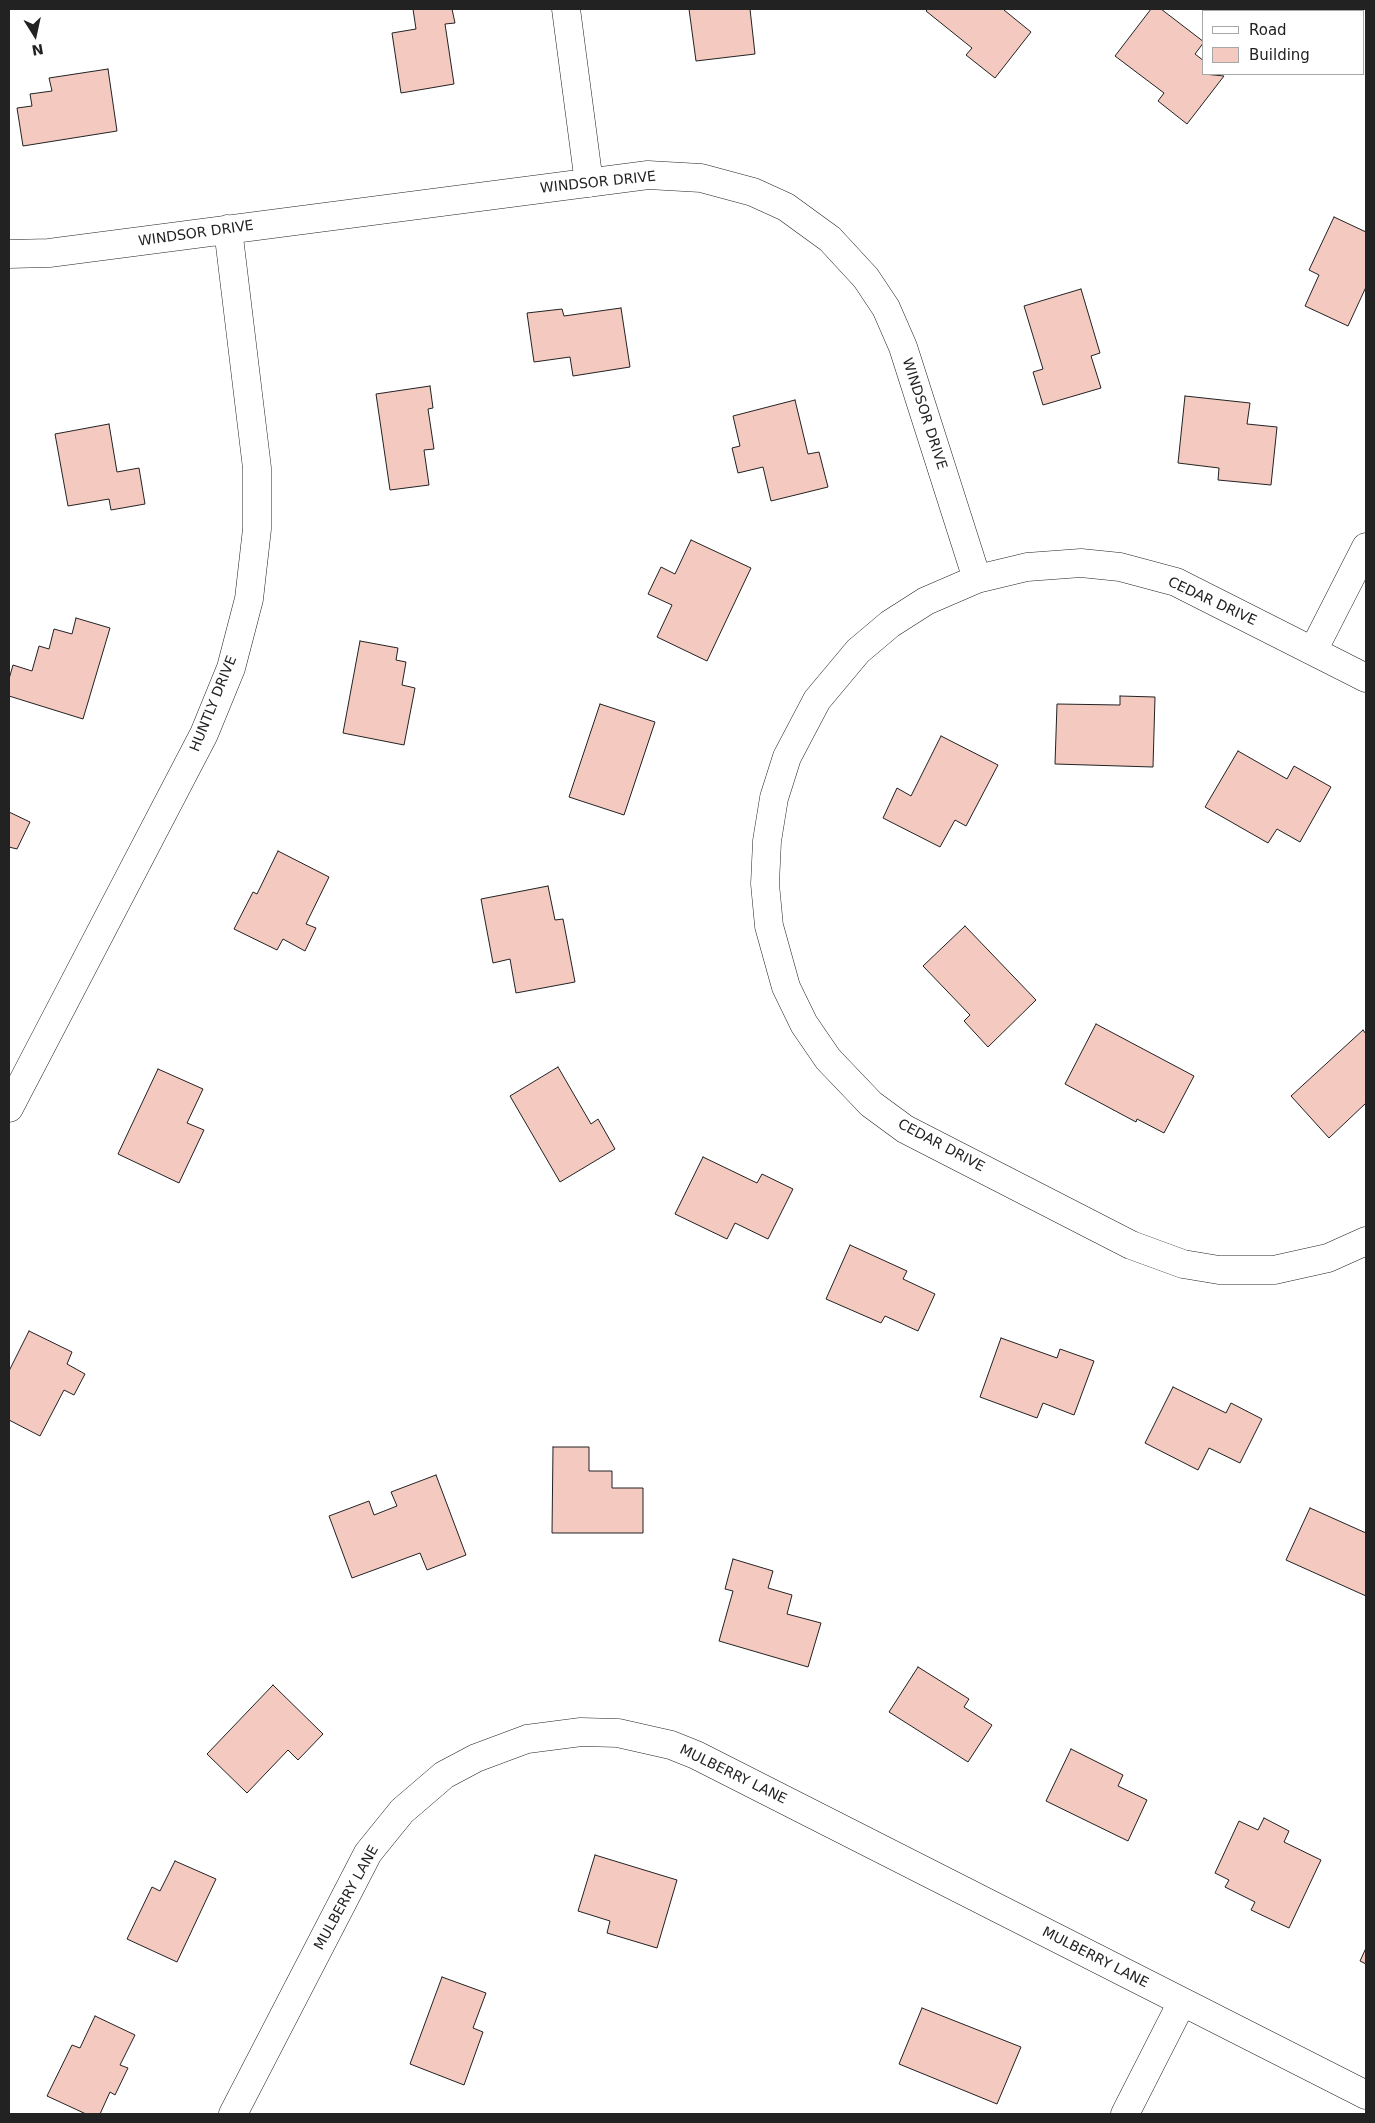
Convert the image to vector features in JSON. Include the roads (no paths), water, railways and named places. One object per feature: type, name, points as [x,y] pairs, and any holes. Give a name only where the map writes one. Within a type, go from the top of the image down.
[{"type":"street","points":[[566,9],[589,183]]},
{"type":"street","name":"WINDSOR DRIVE","points":[[9,254],[50,253],[648,175],[701,178],[753,192],[786,207],[830,239],[866,278],[886,308],[903,347],[977,579]]},
{"type":"street","name":"HUNTLY DRIVE","points":[[9,1108],[204,734],[231,668],[249,599],[257,529],[257,468],[228,229]]},
{"type":"street","points":[[1313,651],[1366,547]]},
{"type":"street","name":"CEDAR DRIVE","points":[[1366,678],[1176,582],[1120,567],[1081,564],[1027,567],[977,579],[926,601],[890,624],[858,651],[817,700],[787,757],[774,798],[768,832],[765,884],[769,926],[786,987],[804,1024],[828,1059],[871,1104],[905,1129],[1131,1245],[1183,1264],[1219,1270],[1274,1270],[1328,1258],[1366,1241]]},
{"type":"street","name":"MULBERRY LANE","points":[[233,2114],[368,1853],[402,1811],[444,1776],[476,1758],[527,1739],[581,1732],[618,1733],[671,1745],[696,1755],[1366,2095]]},
{"type":"street","points":[[1125,2114],[1182,2002]]}]
